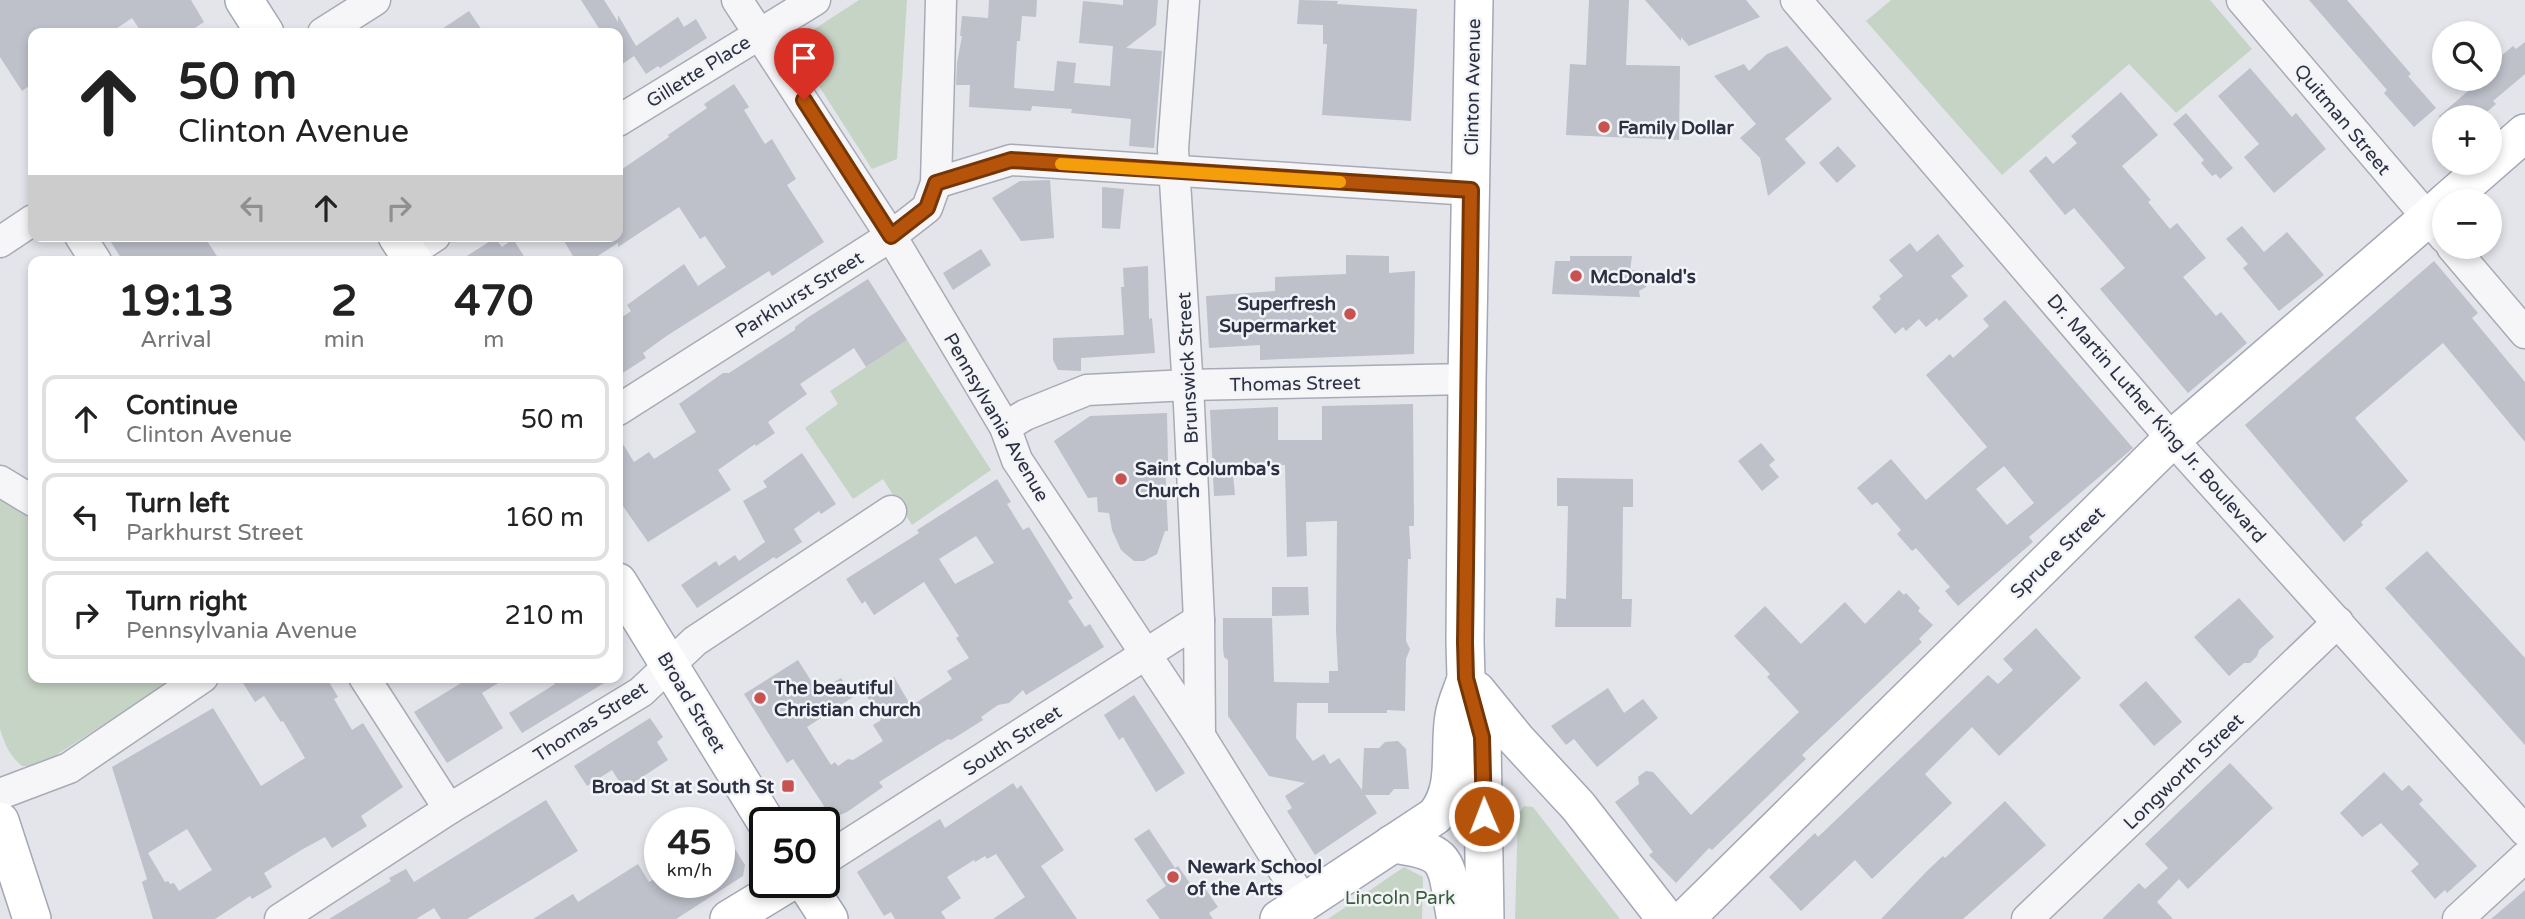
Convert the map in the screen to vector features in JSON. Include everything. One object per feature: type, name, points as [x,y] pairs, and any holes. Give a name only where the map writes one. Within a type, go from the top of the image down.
[{"type":"main road","points":[[244,0],[262,28]]},
{"type":"main road","name":"Clinton Avenue","points":[[1466,678],[1467,379],[1474,0]]},
{"type":"main road","name":"Spruce Street","points":[[2468,189],[2525,133]]},
{"type":"main road","name":"Spruce Street","points":[[1685,919],[2172,439],[2432,222]]},
{"type":"main road","name":"Broad Street","points":[[623,590],[757,807]]},
{"type":"main road","points":[[1291,911],[1435,816],[1447,798],[1454,715],[1466,678]]},
{"type":"main road","points":[[1466,678],[1482,737],[1485,919]]},
{"type":"main road","points":[[1466,678],[1516,739],[1578,806],[1666,919]]},
{"type":"main road","points":[[0,821],[32,919]]},
{"type":"main road","points":[[1392,844],[1428,850],[1440,858],[1446,869],[1458,919]]},
{"type":"main road","points":[[729,919],[764,898]]},
{"type":"main road","points":[[815,898],[829,919]]},
{"type":"street","points":[[331,28],[375,0]]},
{"type":"street","name":"Pennsylvania Avenue","points":[[737,0],[891,236],[1005,427],[1017,460],[1200,736],[1291,911]]},
{"type":"street","name":"Gillette Place","points":[[623,118],[815,0]]},
{"type":"street","points":[[941,0],[936,183],[1011,160],[1471,190]]},
{"type":"street","name":"Brunswick Street","points":[[1184,0],[1173,149],[1199,620],[1200,736]]},
{"type":"street","name":"Dr. Martin Luther King Jr. Boulevard","points":[[1796,0],[2172,439],[2525,831]]},
{"type":"street","name":"Quitman Street","points":[[2242,0],[2432,205]]},
{"type":"street","name":"Parkhurst Street","points":[[623,407],[891,236],[927,208],[936,183]]},
{"type":"street","points":[[0,242],[28,223]]},
{"type":"street","points":[[2462,259],[2525,332]]},
{"type":"street","name":"Thomas Street","points":[[1005,427],[1025,415],[1087,390],[1467,379]]},
{"type":"street","points":[[0,481],[28,497]]},
{"type":"street","name":"Thomas Street","points":[[281,919],[449,809],[641,692],[695,641],[891,511]]},
{"type":"street","name":"South Street","points":[[840,850],[1199,620]]},
{"type":"street","name":"Longworth Street","points":[[2027,919],[2338,622]]},
{"type":"street","points":[[0,794],[69,768],[194,683]]},
{"type":"street","points":[[368,683],[449,809]]},
{"type":"street","points":[[2458,919],[2525,857]]},
{"type":"green space","points":[[859,0],[907,0],[897,159],[872,169],[794,47],[796,41]]},
{"type":"green space","points":[[1891,0],[2210,0],[2252,49],[2176,113],[2129,64],[2002,175],[1866,21]]},
{"type":"green space","points":[[907,340],[991,470],[912,525],[883,479],[853,499],[805,428],[838,404],[830,391]]},
{"type":"green space","points":[[0,495],[28,512],[28,683],[168,683],[47,761],[33,766],[22,766],[14,758],[0,729]]},
{"type":"green space","points":[[1524,806],[1533,807],[1620,919],[1515,919],[1518,815]]},
{"type":"green space","name":"Lincoln Park","points":[[1404,867],[1423,877],[1422,919],[1328,919]]},
{"type":"building","points":[[0,0],[191,0],[204,22],[195,28],[139,28],[132,18],[117,28],[28,28],[28,87],[22,91],[0,57]]},
{"type":"building","points":[[581,0],[604,0],[618,22],[618,15],[636,46],[678,17],[684,27],[696,19],[707,38],[646,74],[634,56],[623,64],[623,28],[599,28]]},
{"type":"building","points":[[989,0],[1037,0],[1036,17],[1022,16],[1020,41],[1017,41],[1014,88],[1054,91],[1057,61],[1076,63],[1074,83],[1110,86],[1113,46],[1079,43],[1083,1],[1123,5],[1123,0],[1158,0],[1156,25],[1126,48],[1162,51],[1154,148],[1129,146],[1131,119],[1071,113],[1072,109],[1032,106],[1031,111],[969,107],[970,85],[956,85],[962,16],[988,18]]},
{"type":"building","points":[[1299,0],[1417,9],[1411,121],[1322,115],[1327,44],[1323,44],[1323,25],[1297,24]]},
{"type":"building","points":[[1589,0],[1629,0],[1626,65],[1680,66],[1679,140],[1566,135],[1570,64],[1586,65]]},
{"type":"building","points":[[1645,0],[1746,0],[1760,17],[1689,46],[1681,37],[1681,41]]},
{"type":"building","points":[[2309,0],[2347,0],[2411,74],[2408,76],[2433,105],[2432,111],[2414,127],[2384,93],[2387,90]]},
{"type":"building","points":[[469,11],[481,28],[444,28]]},
{"type":"building","points":[[2525,42],[2525,74],[2493,101],[2496,104],[2452,105],[2468,91],[2502,91],[2502,55],[2513,46],[2516,49]]},
{"type":"building","points":[[1787,46],[1832,99],[1785,139],[1806,163],[1768,196],[1760,158],[1740,138],[1756,124],[1714,76],[1744,64],[1749,71],[1767,54]]},
{"type":"building","points":[[2250,68],[2292,117],[2296,113],[2326,149],[2274,193],[2244,157],[2259,144],[2218,96]]},
{"type":"building","points":[[734,84],[749,107],[744,110],[765,144],[772,139],[796,179],[787,185],[824,242],[772,276],[769,271],[668,335],[643,353],[646,358],[623,373],[623,317],[631,311],[627,305],[684,264],[698,286],[726,267],[705,236],[700,239],[679,207],[618,247],[618,243],[598,256],[573,256],[565,242],[623,242],[623,169],[707,108],[704,104]]},
{"type":"building","points":[[2121,92],[2158,135],[2122,166],[2151,200],[2148,202],[2170,229],[2177,223],[2206,258],[2183,277],[2216,316],[2221,312],[2247,343],[2188,393],[2100,289],[2125,268],[2074,208],[2065,215],[2029,171],[2046,156],[2053,164],[2077,143],[2071,136]]},
{"type":"building","points":[[2186,113],[2233,168],[2220,179],[2216,174],[2212,176],[2201,163],[2204,160],[2173,124]]},
{"type":"building","points":[[1838,146],[1856,166],[1837,183],[1819,163]]},
{"type":"building","points":[[1050,180],[1054,238],[1021,241],[992,198],[1020,181]]},
{"type":"building","points":[[1102,187],[1124,189],[1120,229],[1102,228]]},
{"type":"building","points":[[2242,226],[2264,252],[2287,232],[2324,275],[2279,311],[2243,268],[2248,264],[2226,239]]},
{"type":"building","points":[[1938,234],[1964,266],[1951,276],[1968,296],[1939,321],[1937,318],[1926,327],[1919,319],[1906,331],[1903,327],[1895,334],[1872,307],[1881,299],[1879,296],[1903,276],[1889,260],[1910,243],[1917,252]]},
{"type":"building","points":[[111,242],[208,242],[217,256],[120,256]]},
{"type":"building","points":[[489,242],[498,242],[502,247],[509,242],[515,242],[524,256],[467,256]]},
{"type":"building","points":[[981,249],[991,265],[953,290],[943,273]]},
{"type":"building","points":[[1346,255],[1389,256],[1389,273],[1415,271],[1414,354],[1260,360],[1260,345],[1209,348],[1206,296],[1275,291],[1275,277],[1346,274]]},
{"type":"building","points":[[1570,256],[1632,256],[1630,270],[1647,271],[1646,287],[1639,291],[1640,297],[1552,294],[1555,261],[1570,261]]},
{"type":"building","points":[[2434,261],[2478,313],[2472,318],[2525,382],[2525,442],[2443,343],[2355,418],[2408,481],[2361,522],[2363,525],[2344,542],[2245,425]]},
{"type":"building","points":[[1148,266],[1149,319],[1152,318],[1155,353],[1081,358],[1081,371],[1058,370],[1053,360],[1053,338],[1124,335],[1121,287],[1124,287],[1123,268]]},
{"type":"building","points":[[868,279],[907,340],[866,367],[854,348],[800,384],[807,394],[768,422],[775,433],[718,470],[731,490],[648,542],[623,506],[623,444],[634,462],[649,452],[654,459],[696,432],[679,404],[723,373],[729,373],[795,330],[795,327]]},
{"type":"building","points":[[2005,300],[2133,448],[2029,537],[2033,542],[1958,606],[1945,591],[1950,587],[1916,548],[1912,551],[1897,534],[1901,530],[1877,502],[1872,505],[1857,488],[1891,459],[1926,500],[1987,447],[1926,375],[1950,354],[1953,358],[1989,326],[1983,319]],"holes":[[[2004,466],[2034,503],[2007,525],[1976,489]]]},
{"type":"building","points":[[1413,404],[1414,526],[1409,526],[1411,559],[1408,559],[1406,641],[1410,649],[1406,659],[1405,711],[1328,713],[1328,703],[1297,703],[1296,738],[1313,761],[1324,754],[1330,764],[1339,758],[1362,790],[1364,748],[1379,748],[1385,742],[1398,741],[1406,749],[1409,789],[1394,789],[1389,795],[1365,795],[1377,813],[1315,855],[1287,811],[1292,808],[1285,796],[1305,783],[1269,776],[1228,716],[1228,660],[1224,657],[1223,618],[1272,618],[1274,682],[1329,683],[1329,671],[1338,671],[1337,521],[1306,522],[1307,556],[1287,557],[1285,465],[1242,465],[1233,475],[1235,495],[1214,496],[1210,410],[1278,407],[1278,440],[1322,440],[1322,406]]},
{"type":"building","name":"Saint Columba's Church","points":[[1167,413],[1168,461],[1165,461],[1168,531],[1165,531],[1157,554],[1144,561],[1134,561],[1121,550],[1112,530],[1109,513],[1098,512],[1097,497],[1088,498],[1054,441],[1090,416]]},
{"type":"building","points":[[1761,443],[1775,460],[1769,465],[1779,477],[1762,491],[1738,461]]},
{"type":"building","points":[[802,453],[836,504],[821,514],[819,511],[794,529],[802,542],[776,559],[774,557],[697,608],[681,585],[716,561],[719,566],[735,555],[739,561],[765,542],[743,501],[767,487],[763,481]]},
{"type":"building","points":[[1557,478],[1633,479],[1633,507],[1623,507],[1622,599],[1632,599],[1631,627],[1555,627],[1556,598],[1566,599],[1568,506],[1557,506]]},
{"type":"building","points":[[997,479],[1011,502],[1007,504],[1023,530],[1029,527],[1073,598],[1068,601],[1085,627],[1090,624],[1104,647],[1026,695],[1023,690],[1009,703],[998,705],[981,717],[983,720],[879,782],[883,787],[840,815],[840,807],[823,807],[793,759],[787,763],[744,694],[798,660],[818,692],[841,678],[853,697],[807,727],[831,765],[835,762],[838,766],[883,741],[873,725],[881,720],[866,695],[894,677],[911,706],[952,679],[947,671],[969,658],[956,638],[959,636],[924,582],[874,615],[865,601],[862,604],[846,579],[919,533],[917,530]],"holes":[[[976,536],[994,563],[955,584],[939,559]]]},
{"type":"building","points":[[2427,551],[2525,658],[2525,745],[2385,588]]},
{"type":"building","points":[[1272,587],[1308,587],[1309,615],[1272,616]]},
{"type":"building","points":[[1899,590],[1904,595],[1906,593],[1920,608],[1918,611],[1933,625],[1919,639],[1922,642],[1802,755],[1806,759],[1712,850],[1709,848],[1676,883],[1649,855],[1653,852],[1615,802],[1639,784],[1638,777],[1646,771],[1653,772],[1691,815],[1799,712],[1767,677],[1770,674],[1734,636],[1765,606],[1801,644],[1845,602],[1865,624]]},
{"type":"building","points":[[2239,598],[2274,637],[2259,650],[2250,663],[2244,663],[2229,676],[2194,637]]},
{"type":"building","points":[[2036,628],[2081,678],[1999,756],[1972,727],[1925,774],[1952,803],[1872,879],[1855,860],[1801,911],[1769,877],[1815,833],[1818,837],[1988,675],[1998,684],[2013,670],[2003,659]]},
{"type":"building","points":[[2146,681],[2182,722],[2154,746],[2119,705]]},
{"type":"building","points":[[243,683],[330,683],[338,697],[334,699],[352,730],[363,723],[403,787],[361,816],[367,826],[332,848],[325,837],[303,849],[264,873],[272,887],[252,899],[250,896],[215,919],[153,919],[142,882],[147,879],[112,767],[213,708],[261,786],[305,758],[264,696],[255,702]],"holes":[[[187,829],[212,870],[179,891],[174,883],[165,882],[148,853]]]},
{"type":"building","points":[[461,683],[498,683],[482,693],[503,728],[447,763],[414,712]]},
{"type":"building","points":[[604,683],[522,733],[509,713],[555,684]]},
{"type":"building","points":[[1608,688],[1624,713],[1643,699],[1658,718],[1597,767],[1574,739],[1566,745],[1551,726]]},
{"type":"building","points":[[1134,695],[1185,773],[1156,792],[1123,737],[1119,740],[1104,715]]},
{"type":"building","points":[[650,718],[663,737],[657,742],[668,760],[624,789],[612,770],[587,786],[574,766]]},
{"type":"building","points":[[2230,763],[2273,808],[2188,889],[2179,879],[2157,902],[2173,919],[2102,919],[2139,883],[2145,889],[2168,868],[2145,844]]},
{"type":"building","points":[[2384,772],[2402,791],[2409,785],[2423,800],[2419,804],[2477,866],[2447,893],[2445,890],[2435,899],[2411,871],[2419,864],[2381,823],[2362,837],[2340,813]]},
{"type":"building","points":[[1013,783],[1017,789],[1021,785],[1064,850],[1041,866],[1077,919],[993,919],[1025,897],[996,854],[987,859],[985,856],[975,862],[974,860],[947,877],[961,898],[941,912],[946,919],[895,919],[891,912],[884,916],[857,872],[940,819],[945,828]]},
{"type":"building","points":[[546,800],[578,851],[467,919],[441,919],[434,908],[416,919],[329,919],[406,869],[414,882]]},
{"type":"building","points":[[2005,801],[2046,845],[1963,919],[1881,919],[1927,871],[1943,856],[1945,858]]},
{"type":"building","name":"Newark School of the Arts","points":[[1149,829],[1175,868],[1178,866],[1196,892],[1204,887],[1218,907],[1209,913],[1213,919],[1160,919],[1146,900],[1166,886],[1134,839]]},
{"type":"building","points":[[735,849],[745,865],[743,876],[735,881]]},
{"type":"building","points":[[638,864],[644,874],[644,898],[709,898],[676,919],[533,919],[573,894],[578,902]]},
{"type":"building","points":[[2525,890],[2525,919],[2491,919]]},
{"type":"slow traffic","points":[[1061,164],[1340,182]]},
{"type":"place","name":"Family Dollar","points":[[1604,127]]},
{"type":"place","name":"McDonald's","points":[[1576,276]]},
{"type":"place","name":"Superfresh Supermarket","points":[[1350,314]]},
{"type":"place","name":"Saint Columba's Church","points":[[1121,479]]},
{"type":"place","name":"The beautiful Christian church","points":[[760,698]]},
{"type":"place","name":"Broad St at South St","points":[[788,786]]},
{"type":"place","name":"Newark School of the Arts","points":[[1173,877]]},
{"type":"route","points":[[804,100],[891,236],[927,208],[936,183],[1011,160],[1471,190],[1465,642],[1466,678],[1482,737],[1484,816]]}]
